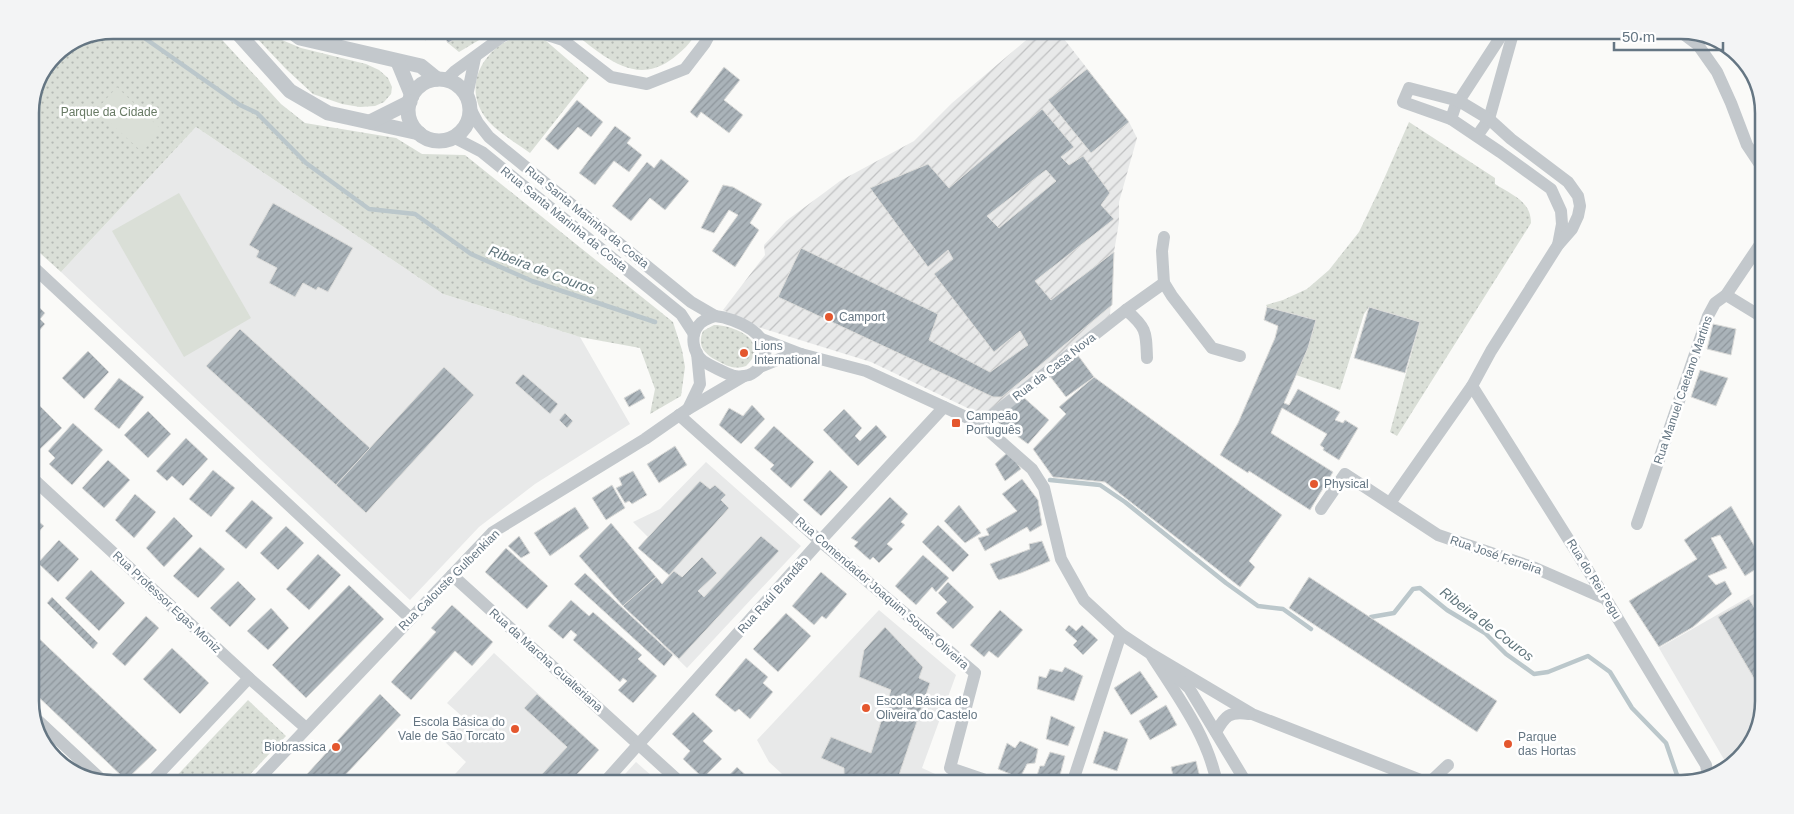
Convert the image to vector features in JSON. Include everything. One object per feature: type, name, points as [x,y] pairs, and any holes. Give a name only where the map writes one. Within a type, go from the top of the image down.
[{"type":"street","points":[[243,39],[290,91],[328,113],[419,133],[435,140],[453,138],[466,125],[469,117],[470,75],[475,58]]},
{"type":"street","points":[[304,39],[421,66],[442,80],[454,83],[462,89],[468,102]]},
{"type":"street","points":[[370,122],[411,99],[422,84],[442,80],[499,39]]},
{"type":"street","points":[[560,39],[611,77],[647,84],[685,69],[708,39]]},
{"type":"street","points":[[1451,119],[1455,107],[1499,39]]},
{"type":"street","points":[[1477,136],[1489,119],[1511,39]]},
{"type":"street","points":[[1691,40],[1698,45],[1717,72],[1731,102],[1747,145],[1755,157]]},
{"type":"street","points":[[398,62],[411,99],[410,119],[419,133]]},
{"type":"street","points":[[1390,503],[1472,386],[1491,351],[1558,245],[1572,229],[1580,206],[1578,196],[1568,182],[1511,139],[1489,119],[1459,101],[1409,88],[1403,102],[1451,119],[1551,189],[1561,211],[1562,224],[1558,245]]},
{"type":"street","name":"Rua Santa Marinha da Costa","points":[[468,102],[478,124],[489,137],[691,302],[715,316]]},
{"type":"street","name":"Rrua Santa Marinha da Costa","points":[[453,138],[482,152],[681,314],[694,334]]},
{"type":"street","points":[[1164,237],[1162,251],[1164,283],[1172,296],[1212,348],[1240,356]]},
{"type":"street","name":"Rua Manuel Caetano Martins","points":[[1637,524],[1708,316],[1714,304],[1726,295],[1755,251]]},
{"type":"street","points":[[39,272],[410,618]]},
{"type":"street","name":"Rua da Casa Nova","points":[[981,424],[1126,310],[1164,283]]},
{"type":"street","points":[[1726,295],[1755,313]]},
{"type":"street","points":[[1126,310],[1135,318],[1146,333],[1146,358]]},
{"type":"street","points":[[684,412],[700,384],[694,334],[698,326],[706,319],[715,316],[725,317],[756,332],[762,340],[765,349],[765,358],[760,367]]},
{"type":"street","points":[[762,340],[801,354],[866,371],[981,424],[1032,469],[1044,488],[1061,559],[1084,600],[1121,634],[1252,714],[1409,775]]},
{"type":"street","points":[[697,353],[703,360],[734,376],[744,376],[782,358],[801,354]]},
{"type":"street","name":"Rua Calouste Gulbenkian","points":[[262,775],[493,532],[744,376]]},
{"type":"street","name":"Rua do Rei Pegu","points":[[1472,386],[1606,599],[1706,766],[1707,771]]},
{"type":"street","name":"Rua Raúl Brandão","points":[[611,775],[820,541],[944,407]]},
{"type":"street","name":"Rua Comendador Joaquim Sousa Oliveira","points":[[684,412],[820,541],[976,674],[950,768],[971,775]]},
{"type":"street","name":"Rua José Ferreira","points":[[1321,509],[1345,474],[1438,535],[1535,568],[1606,599]]},
{"type":"street","name":"Rua Professor Egas Moniz","points":[[39,484],[306,728]]},
{"type":"street","name":"Rua da Marcha Gualteriana","points":[[452,575],[673,775]]},
{"type":"street","points":[[1075,775],[1121,634]]},
{"type":"street","points":[[1151,654],[1189,688],[1242,775]]},
{"type":"street","points":[[1151,654],[1197,728],[1213,763],[1215,775]]},
{"type":"street","points":[[157,775],[249,678]]},
{"type":"street","points":[[1216,732],[1224,718],[1235,712],[1252,714]]},
{"type":"street","points":[[43,725],[94,773]]},
{"type":"street","points":[[1438,775],[1448,765]]},
{"type":"shaded area","points":[[1027,39],[1064,39],[1129,122],[1137,138],[1119,202],[1119,222],[1114,252],[1110,315],[991,412],[978,413],[871,362],[758,327],[723,310],[765,255],[764,245],[786,221],[840,181],[914,141],[952,103]]},
{"type":"shaded area","points":[[196,127],[443,294],[580,337],[630,424],[535,484],[479,527],[410,600],[61,272]]},
{"type":"shaded area","points":[[706,462],[801,546],[687,668],[623,606],[656,577],[662,584],[669,575],[638,548],[648,537],[633,522],[660,509]]},
{"type":"shaded area","points":[[1755,593],[1754,716],[1750,730],[1740,746],[1725,761],[1659,648]]},
{"type":"shaded area","name":"Escola Básica de Oliveira do Castelo","points":[[879,610],[956,675],[922,768],[937,775],[783,775],[769,762],[757,740]]},
{"type":"shaded area","name":"Escola Básica do Vale de São Torcato","points":[[494,653],[599,750],[576,775],[454,775],[466,762],[443,740],[464,718],[447,703]]},
{"type":"shaded area","points":[[636,762],[651,775],[624,775]]},
{"type":"green space","name":"Parque da Cidade","points":[[221,39],[281,104],[305,123],[396,138],[422,154],[465,155],[673,322],[685,367],[681,396],[650,414],[655,389],[640,348],[580,337],[443,294],[196,127],[61,272],[39,252],[39,108],[41,93],[51,71],[71,51],[84,44],[98,40]]},
{"type":"green space","points":[[258,39],[281,39],[301,48],[366,64],[379,70],[388,78],[392,87],[391,94],[384,102],[375,106],[360,107],[342,104],[313,94]]},
{"type":"green space","points":[[455,39],[481,39],[459,52],[448,43]]},
{"type":"green space","points":[[511,39],[545,40],[589,78],[530,153],[492,125],[483,114],[478,103],[476,81],[479,70],[492,52]]},
{"type":"green space","points":[[581,39],[692,39],[682,51],[669,61],[655,68],[641,70],[628,68],[603,55]]},
{"type":"green space","points":[[117,87],[162,130],[142,152],[96,110]]},
{"type":"green space","points":[[1409,122],[1495,178],[1495,184],[1514,195],[1528,209],[1531,223],[1397,436],[1390,432],[1420,322],[1369,307],[1364,314],[1340,390],[1296,375],[1308,348],[1316,320],[1267,307],[1266,305],[1283,300],[1307,289],[1329,270],[1359,232]]},
{"type":"green space","points":[[179,193],[251,318],[184,357],[112,231]]},
{"type":"green space","points":[[714,325],[732,328],[753,342],[755,349],[753,357],[746,366],[738,368],[727,366],[705,352],[701,345],[701,336],[703,331]]},
{"type":"green space","points":[[248,700],[286,736],[249,775],[177,775]]},
{"type":"building","points":[[446,39],[455,39],[448,43]]},
{"type":"building","points":[[724,67],[740,80],[724,100],[743,115],[729,133],[701,112],[697,118],[690,112]]},
{"type":"building","points":[[1087,69],[1129,122],[1091,153],[1048,100]]},
{"type":"building","points":[[577,100],[603,122],[591,137],[578,127],[558,150],[545,139]]},
{"type":"building","points":[[1042,109],[1074,147],[1061,157],[1069,165],[1083,156],[1110,193],[1101,205],[1114,219],[1035,281],[1051,300],[1114,252],[1112,305],[1002,397],[993,397],[778,297],[801,248],[938,314],[929,340],[990,372],[1028,345],[1020,331],[994,352],[934,274],[953,259],[948,250],[928,267],[870,188],[928,164],[949,188]],"holes":[[[1046,170],[1056,181],[999,228],[987,216]]]},
{"type":"building","points":[[615,126],[631,138],[627,143],[642,155],[629,172],[614,161],[595,185],[579,173]]},
{"type":"building","points":[[661,159],[689,181],[665,210],[650,198],[631,221],[612,206],[647,162],[654,168]]},
{"type":"building","points":[[723,185],[733,187],[762,204],[750,223],[759,230],[735,267],[712,251],[738,215],[729,210],[714,233],[701,228]]},
{"type":"building","points":[[273,203],[353,248],[328,292],[318,287],[316,290],[303,283],[295,297],[269,283],[277,268],[256,257],[259,251],[249,245]]},
{"type":"building","points":[[39,307],[45,313],[40,319],[45,324],[39,331]]},
{"type":"building","points":[[1267,307],[1316,320],[1308,348],[1284,403],[1289,405],[1298,389],[1340,412],[1335,420],[1343,423],[1345,420],[1358,428],[1339,460],[1323,450],[1324,448],[1320,445],[1327,434],[1282,408],[1271,433],[1333,472],[1310,510],[1220,455],[1238,423],[1275,338],[1278,326],[1264,320]]},
{"type":"building","points":[[1369,307],[1420,322],[1405,373],[1354,358]]},
{"type":"building","points":[[1713,324],[1736,329],[1731,355],[1707,349]]},
{"type":"building","points":[[240,329],[370,448],[336,485],[206,366]]},
{"type":"building","points":[[88,351],[109,372],[84,399],[62,378]]},
{"type":"building","points":[[1077,354],[1094,377],[1066,397],[1049,375]]},
{"type":"building","points":[[444,367],[474,395],[366,513],[336,485]]},
{"type":"building","points":[[1700,370],[1728,378],[1716,406],[1691,397]]},
{"type":"building","points":[[523,374],[558,404],[550,414],[515,383]]},
{"type":"building","points":[[1094,377],[1282,515],[1249,561],[1255,567],[1240,587],[1105,482],[1053,477],[1033,449],[1066,414],[1059,407]]},
{"type":"building","points":[[119,378],[144,397],[119,429],[94,409]]},
{"type":"building","points":[[640,389],[645,398],[629,407],[624,398]]},
{"type":"building","points":[[1021,395],[1049,420],[1028,444],[995,420]]},
{"type":"building","points":[[39,405],[62,428],[39,450]]},
{"type":"building","points":[[752,405],[765,419],[741,444],[719,425],[729,408],[743,416]]},
{"type":"building","points":[[844,409],[862,428],[855,436],[860,441],[876,425],[887,437],[858,466],[823,430]]},
{"type":"building","points":[[148,411],[171,434],[148,458],[124,435]]},
{"type":"building","points":[[565,413],[573,421],[567,428],[559,420]]},
{"type":"building","points":[[73,423],[103,450],[72,485],[49,464],[55,458],[48,451]]},
{"type":"building","points":[[774,426],[814,462],[791,488],[770,469],[774,465],[754,448]]},
{"type":"building","points":[[186,438],[208,459],[183,486],[172,476],[167,481],[156,471]]},
{"type":"building","points":[[675,446],[687,465],[659,483],[647,464]]},
{"type":"building","points":[[1009,451],[1021,469],[1005,481],[995,464]]},
{"type":"building","points":[[108,460],[130,480],[104,508],[82,488]]},
{"type":"building","points":[[213,470],[235,488],[211,517],[189,499]]},
{"type":"building","points":[[830,470],[848,487],[821,516],[803,500]]},
{"type":"building","points":[[633,471],[647,495],[632,504],[629,501],[625,503],[616,488],[622,485],[619,478]]},
{"type":"building","points":[[1022,479],[1038,500],[1042,525],[1030,532],[1027,527],[985,551],[978,538],[989,535],[986,529],[1017,511],[1002,494]]},
{"type":"building","points":[[700,481],[710,489],[715,485],[726,495],[721,500],[729,508],[669,575],[638,548]]},
{"type":"building","points":[[612,485],[625,508],[606,520],[592,498]]},
{"type":"building","points":[[135,494],[156,512],[134,538],[115,520]]},
{"type":"building","points":[[890,497],[908,514],[901,522],[905,525],[887,544],[893,549],[879,563],[873,557],[870,560],[854,546],[858,542],[851,538]]},
{"type":"building","points":[[252,500],[273,518],[246,549],[225,531]]},
{"type":"building","points":[[959,505],[981,533],[965,543],[944,521]]},
{"type":"building","points":[[1731,506],[1755,547],[1755,570],[1745,576],[1720,535],[1711,538],[1727,568],[1708,576],[1716,585],[1725,581],[1732,594],[1693,627],[1659,647],[1629,601],[1697,559],[1684,540]]},
{"type":"building","points":[[575,507],[589,528],[550,556],[534,533]]},
{"type":"building","points":[[174,517],[193,536],[164,567],[146,548]]},
{"type":"building","points":[[39,522],[44,526],[39,531]]},
{"type":"building","points":[[611,523],[656,577],[623,606],[579,556]]},
{"type":"building","points":[[938,525],[969,555],[953,572],[922,542]]},
{"type":"building","points":[[286,526],[304,543],[278,570],[260,553]]},
{"type":"building","points":[[519,536],[530,553],[521,558],[508,546]]},
{"type":"building","points":[[761,536],[779,551],[679,659],[623,606],[656,577],[662,584],[674,571],[682,577],[702,557],[717,573],[698,591],[704,597]]},
{"type":"building","points":[[59,540],[79,559],[58,582],[39,562]]},
{"type":"building","points":[[1042,541],[1050,561],[1021,573],[999,580],[997,578],[990,564],[1030,549],[1029,544]]},
{"type":"building","points":[[200,547],[225,569],[198,598],[173,576]]},
{"type":"building","points":[[506,548],[548,586],[527,609],[485,572]]},
{"type":"building","points":[[318,554],[341,575],[309,610],[286,589]]},
{"type":"building","points":[[923,555],[949,578],[936,592],[932,587],[916,605],[895,586]]},
{"type":"building","points":[[91,570],[125,603],[99,631],[65,598]]},
{"type":"building","points":[[821,572],[847,594],[826,619],[822,616],[814,625],[792,606]]},
{"type":"building","points":[[585,573],[673,655],[664,666],[574,584]]},
{"type":"building","points":[[1309,577],[1497,701],[1477,732],[1289,608]]},
{"type":"building","points":[[238,581],[256,599],[230,627],[210,608]]},
{"type":"building","points":[[948,582],[974,607],[953,629],[936,613],[947,602],[938,593]]},
{"type":"building","points":[[349,585],[384,619],[306,698],[272,665]]},
{"type":"building","points":[[52,597],[98,643],[93,649],[47,603]]},
{"type":"building","points":[[1749,599],[1755,609],[1755,680],[1718,617]]},
{"type":"building","points":[[571,600],[589,616],[593,612],[642,655],[638,659],[657,676],[633,703],[618,690],[627,681],[623,678],[620,682],[573,640],[577,635],[571,630],[563,639],[548,626]]},
{"type":"building","points":[[452,605],[493,642],[472,666],[455,651],[411,700],[391,682],[436,632],[431,628]]},
{"type":"building","points":[[271,608],[289,628],[268,650],[247,631]]},
{"type":"building","points":[[1000,610],[1023,630],[998,658],[989,651],[984,657],[970,645]]},
{"type":"building","points":[[786,613],[811,636],[778,672],[753,649]]},
{"type":"building","points":[[146,616],[159,628],[125,666],[112,654]]},
{"type":"building","points":[[1069,625],[1076,631],[1082,625],[1098,640],[1083,655],[1073,645],[1077,641],[1065,630]]},
{"type":"building","points":[[885,627],[923,667],[919,678],[930,683],[899,775],[844,775],[844,768],[821,758],[831,737],[871,753],[891,690],[859,677],[864,650]]},
{"type":"building","points":[[39,639],[157,750],[131,775],[121,775],[39,698]]},
{"type":"building","points":[[172,648],[209,683],[180,714],[143,679]]},
{"type":"building","points":[[746,658],[768,677],[763,683],[773,692],[750,719],[739,709],[735,712],[715,695]]},
{"type":"building","points":[[1065,667],[1083,676],[1074,701],[1037,689],[1039,676],[1046,678],[1050,669],[1062,672]]},
{"type":"building","points":[[1140,671],[1158,697],[1131,715],[1114,688]]},
{"type":"building","points":[[380,694],[401,715],[345,775],[306,775]]},
{"type":"building","points":[[537,694],[599,750],[576,775],[541,775],[567,747],[524,708]]},
{"type":"building","points":[[1166,705],[1177,725],[1150,740],[1139,721]]},
{"type":"building","points":[[693,712],[713,731],[703,741],[722,759],[706,775],[700,775],[683,759],[690,751],[672,734]]},
{"type":"building","points":[[1051,716],[1075,727],[1068,746],[1046,739]]},
{"type":"building","points":[[1104,731],[1128,739],[1117,771],[1093,763]]},
{"type":"building","points":[[1020,741],[1038,749],[1035,763],[1027,764],[1022,775],[1013,775],[998,769],[1007,743],[1015,748]]},
{"type":"building","points":[[1050,752],[1065,756],[1060,775],[1037,775],[1040,766],[1044,766]]},
{"type":"building","points":[[1196,761],[1199,775],[1173,775],[1171,767]]},
{"type":"building","points":[[737,767],[746,775],[729,775]]},
{"type":"waterway","name":"Ribeira de Couros","points":[[146,39],[240,105],[257,113],[306,163],[369,209],[415,214],[471,254],[532,281],[655,322]]},
{"type":"waterway","name":"Ribeira de Couros","points":[[1050,480],[1100,485],[1125,502],[1226,583],[1258,606],[1283,609],[1311,629]]},
{"type":"waterway","name":"Ribeira de Couros","points":[[1371,617],[1394,613],[1413,589],[1420,588],[1447,610],[1485,633],[1506,654],[1534,674],[1548,672],[1588,656],[1610,672],[1632,708],[1666,743],[1677,775]]},
{"type":"place","name":"Camport","points":[[829,317]]},
{"type":"place","name":"Lions International","points":[[744,353]]},
{"type":"place","name":"Campeão Português","points":[[956,423]]},
{"type":"place","name":"Physical","points":[[1314,484]]},
{"type":"place","name":"Escola Básica de Oliveira do Castelo","points":[[866,708]]},
{"type":"place","name":"Escola Básica do Vale de São Torcato","points":[[515,729]]},
{"type":"place","name":"Parque das Hortas","points":[[1508,744]]},
{"type":"place","name":"Biobrassica","points":[[336,747]]}]
